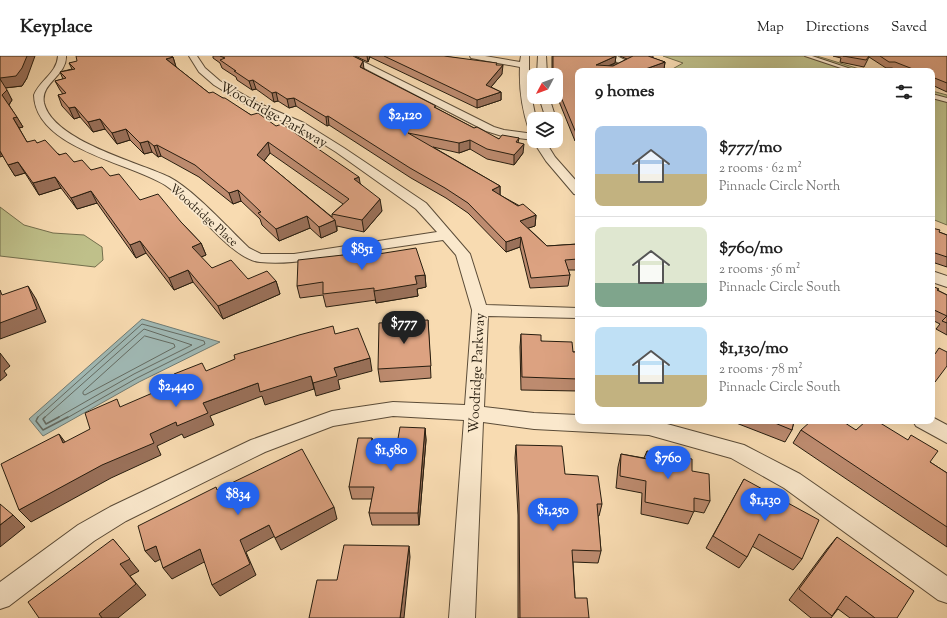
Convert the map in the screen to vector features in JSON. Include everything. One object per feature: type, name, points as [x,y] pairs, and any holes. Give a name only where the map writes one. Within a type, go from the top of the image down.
[{"type":"street","name":"Woodridge Place","points":[[62,56],[62,62],[39,91],[38,98],[42,110],[56,128],[90,150],[128,164],[172,184],[244,252],[259,258],[294,258],[447,235]]},
{"type":"street","name":"Woodridge Parkway","points":[[193,56],[202,70],[217,84],[254,105],[300,126],[340,150],[414,202],[447,235],[463,254],[480,310],[462,618]]},
{"type":"street","points":[[345,56],[490,129],[527,136]]},
{"type":"street","points":[[474,56],[498,62],[524,60],[524,88],[528,112]]},
{"type":"street","points":[[542,56],[542,68]]},
{"type":"street","points":[[609,56],[626,63],[611,68]]},
{"type":"street","points":[[543,148],[550,159],[575,188]]},
{"type":"street","points":[[935,277],[947,282]]},
{"type":"street","points":[[480,310],[575,313]]},
{"type":"street","points":[[0,597],[86,533],[118,514],[258,446],[332,419],[393,409],[473,413],[534,420],[575,422]]},
{"type":"street","points":[[600,424],[649,427],[736,451],[792,481],[947,591]]},
{"type":"street","points":[[929,424],[947,434]]},
{"type":"lane","points":[[808,56],[846,68]]},
{"type":"lane","points":[[935,97],[947,100]]},
{"type":"green space","points":[[663,56],[817,56],[856,68],[674,68],[683,63]]},
{"type":"green space","points":[[935,92],[947,95],[947,225],[935,220]]},
{"type":"green space","points":[[0,207],[24,225],[53,233],[84,235],[102,247],[103,260],[95,267],[0,256]]},
{"type":"water","points":[[142,319],[220,342],[139,382],[43,436],[29,419]]},
{"type":"building","points":[[0,56],[27,56],[22,68],[16,76],[0,78]]},
{"type":"building","points":[[76,56],[171,56],[173,57],[166,59],[209,93],[213,92],[225,98],[251,115],[258,113],[276,126],[282,124],[359,177],[354,179],[380,199],[362,220],[332,214],[349,199],[268,142],[257,155],[335,220],[319,227],[307,216],[276,229],[258,213],[261,212],[238,190],[229,193],[195,165],[157,145],[154,146],[148,141],[140,143],[126,129],[112,133],[100,119],[88,122],[75,107],[69,108],[58,95],[66,93],[55,81],[66,78],[60,72],[75,69],[69,63],[77,61]]},
{"type":"building","points":[[220,56],[353,56],[363,61],[360,67],[436,106],[434,107],[474,128],[477,127],[499,139],[502,135],[519,138],[516,142],[524,144],[514,155],[487,149],[470,140],[459,143],[408,133],[500,186],[492,190],[518,206],[523,204],[536,215],[520,221],[547,246],[575,244],[575,259],[565,260],[570,275],[531,278],[521,237],[506,242],[468,203],[328,116],[326,117],[294,98],[287,99],[276,92],[272,93],[253,80],[249,81],[220,60],[225,58]]},
{"type":"building","points":[[384,56],[444,56],[497,63],[496,65],[503,65],[486,85],[501,92],[477,100]]},
{"type":"building","points":[[553,56],[616,56],[596,65],[613,66],[633,56],[648,56],[665,62],[648,68],[575,68],[575,131],[563,102],[563,68],[553,68]]},
{"type":"building","points":[[843,56],[869,56],[866,60]]},
{"type":"building","points":[[880,56],[947,56],[947,83],[935,78],[935,68],[910,68],[895,62],[889,62]]},
{"type":"building","points":[[0,79],[7,90],[2,95],[17,117],[13,118],[27,142],[35,140],[37,143],[45,140],[59,155],[66,153],[74,162],[82,160],[91,170],[102,167],[110,176],[119,174],[140,200],[158,194],[201,243],[192,247],[212,268],[231,260],[248,279],[267,271],[276,281],[218,306],[188,270],[169,278],[140,241],[130,245],[91,191],[71,198],[55,177],[33,183],[18,162],[8,165],[0,151]]},
{"type":"building","points":[[935,229],[940,230],[939,232],[947,235],[947,257],[935,253]]},
{"type":"building","points":[[416,248],[425,275],[415,276],[417,284],[374,291],[374,288],[323,294],[323,282],[297,286],[298,260],[352,254],[353,258]]},
{"type":"building","points":[[28,286],[37,309],[0,323],[0,290],[2,295]]},
{"type":"building","points":[[935,287],[939,289],[937,290],[947,295],[947,316],[935,310]]},
{"type":"building","points":[[947,316],[947,323],[942,321]]},
{"type":"building","points":[[428,320],[431,366],[378,369],[379,323]]},
{"type":"building","points":[[333,326],[335,334],[358,328],[370,358],[334,368],[337,376],[313,383],[311,376],[260,392],[258,383],[203,403],[208,413],[177,426],[176,422],[150,434],[154,443],[102,465],[19,510],[1,464],[59,434],[63,443],[90,429],[85,413],[117,399],[120,407],[178,382],[174,374],[202,363],[206,371],[235,359],[234,355]]},
{"type":"building","points":[[521,334],[541,335],[541,341],[572,342],[573,352],[575,352],[575,379],[522,377]]},
{"type":"building","points":[[939,348],[947,352],[947,366],[935,382],[935,354]]},
{"type":"building","points":[[777,424],[793,424],[792,430]]},
{"type":"building","points":[[808,424],[847,424],[856,430],[863,424],[882,424],[908,440],[911,435],[938,451],[930,462],[947,473],[947,527],[801,430]]},
{"type":"building","points":[[400,427],[425,428],[418,513],[369,513],[374,487],[349,487],[358,438],[372,438],[370,449],[396,450]]},
{"type":"building","points":[[516,445],[562,446],[565,474],[598,476],[602,504],[597,504],[601,551],[572,550],[575,598],[587,598],[589,618],[520,618],[519,503]]},
{"type":"building","points":[[302,449],[334,507],[275,538],[269,525],[240,540],[250,564],[212,585],[200,549],[163,568],[156,546],[145,551],[138,526],[216,487],[217,490]]},
{"type":"building","points":[[647,451],[692,459],[692,471],[709,474],[710,501],[694,498],[694,512],[645,502],[646,481],[620,476],[621,454],[647,459]]},
{"type":"building","points":[[744,479],[819,520],[802,559],[759,534],[747,557],[713,536]]},
{"type":"building","points":[[0,504],[13,515],[0,525]]},
{"type":"building","points":[[837,537],[914,591],[897,618],[875,618],[846,596],[832,616],[799,589]]},
{"type":"building","points":[[113,539],[130,559],[120,564],[136,584],[99,614],[102,618],[39,618],[28,602]]},
{"type":"building","points":[[344,545],[409,546],[400,618],[309,618],[317,580],[337,580]]}]
